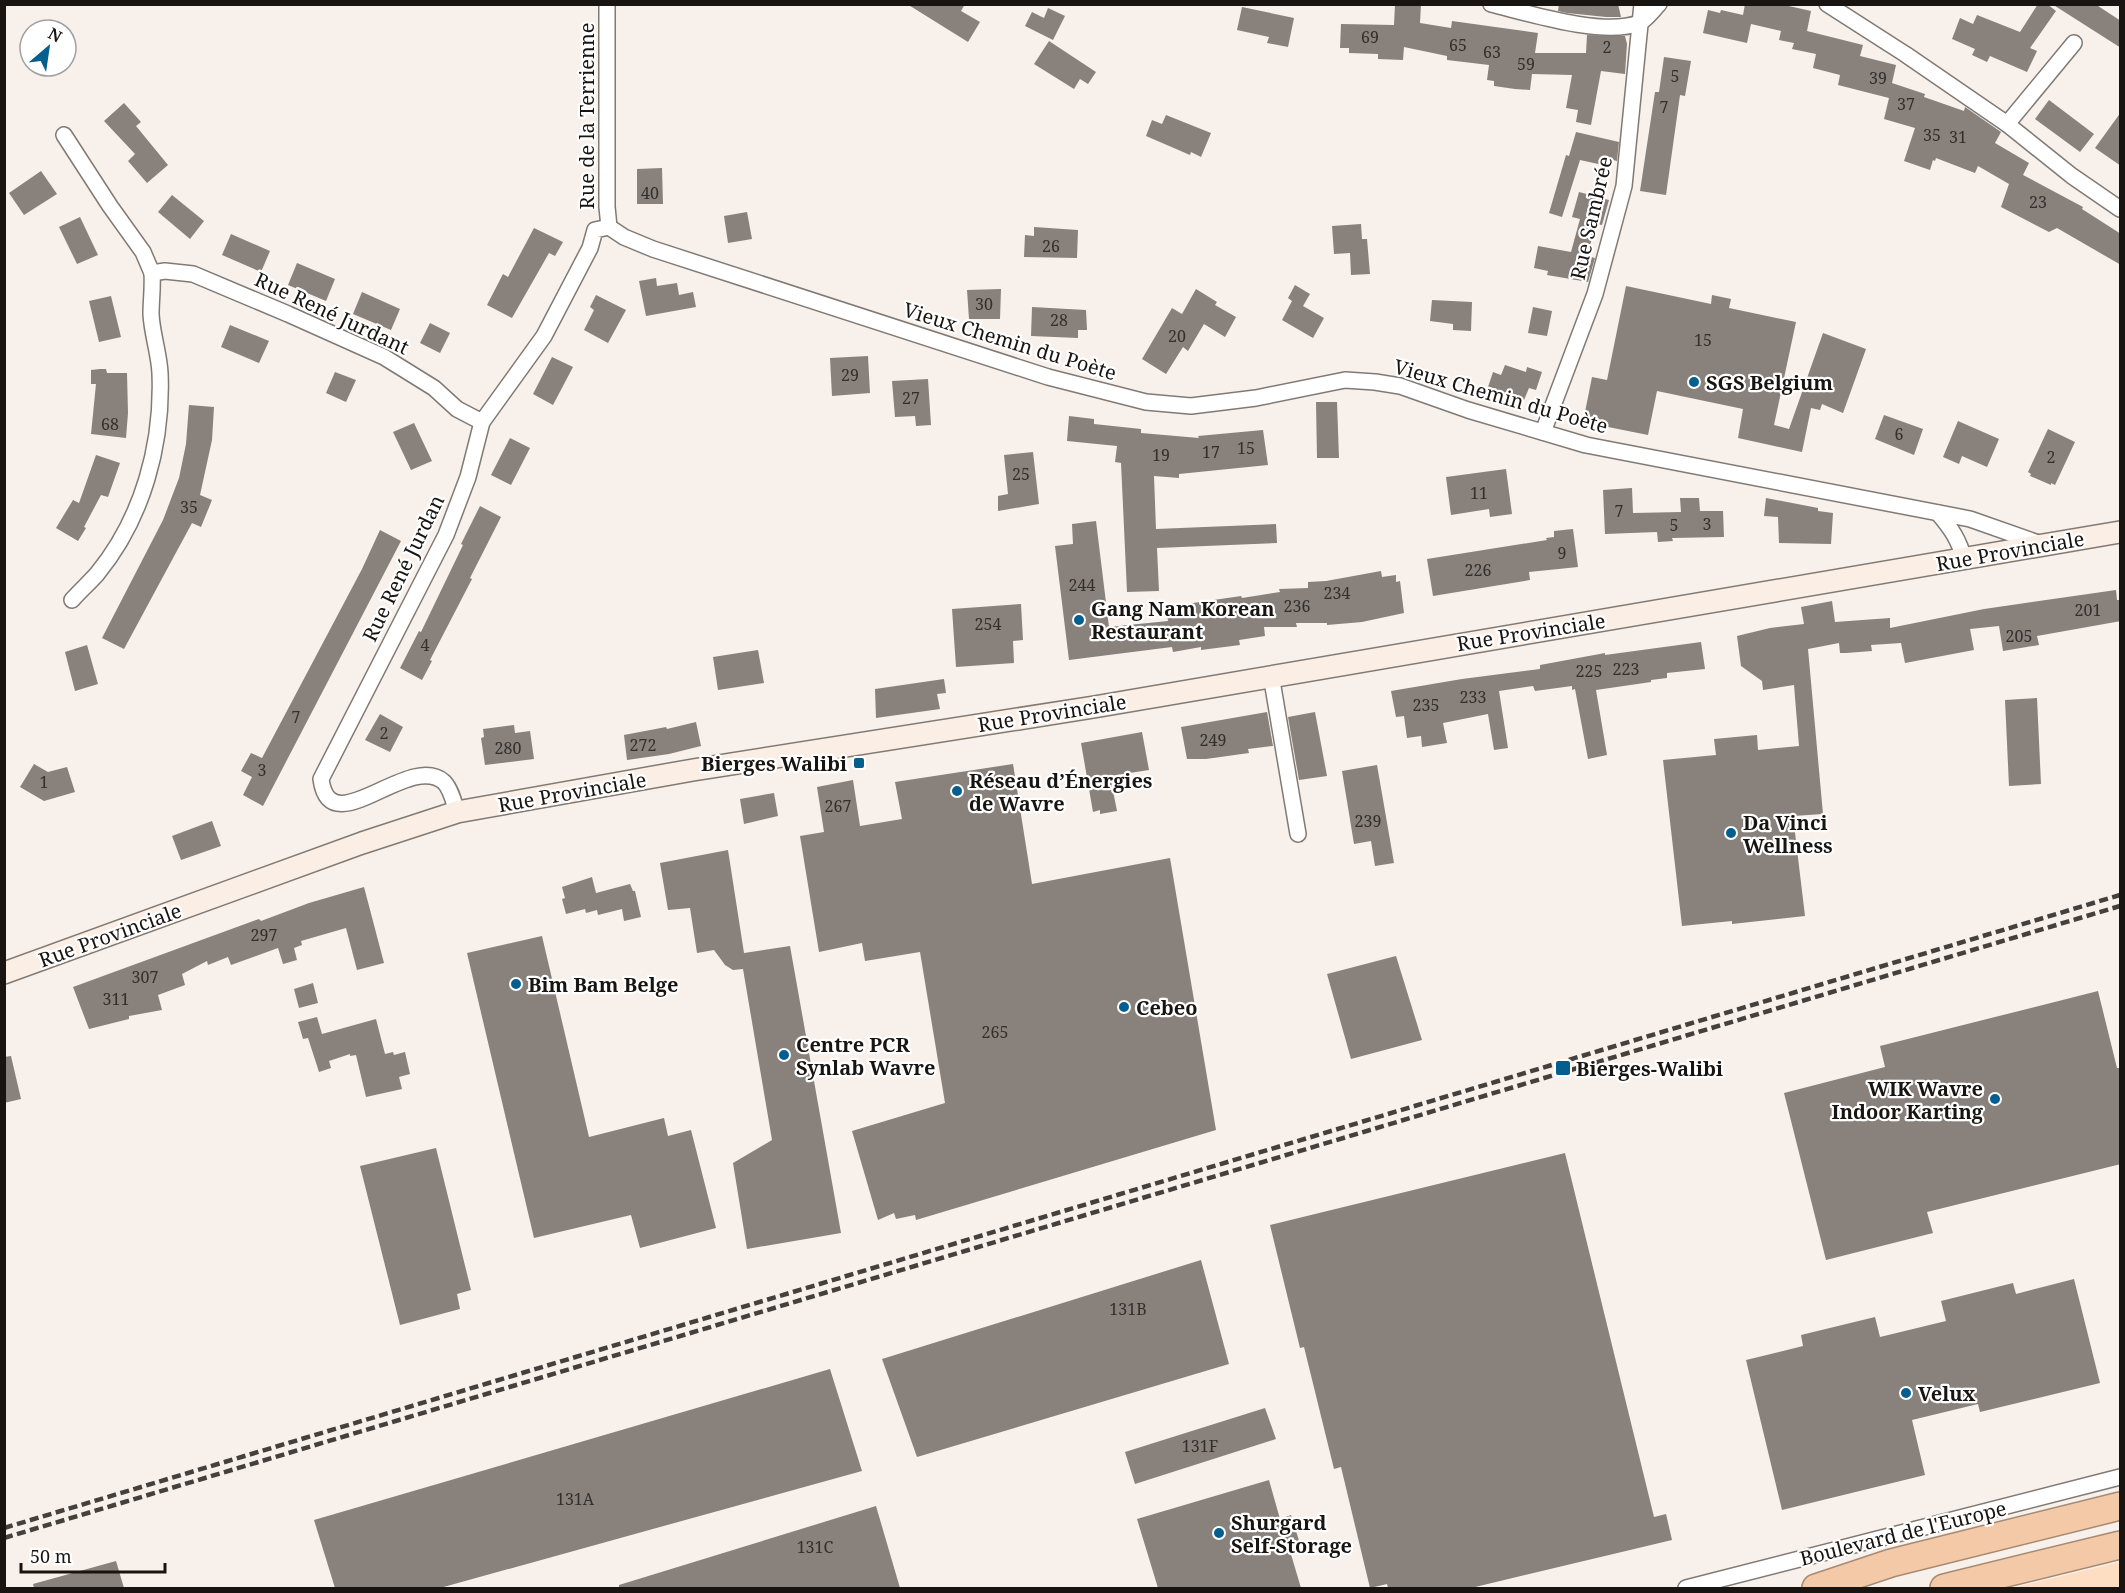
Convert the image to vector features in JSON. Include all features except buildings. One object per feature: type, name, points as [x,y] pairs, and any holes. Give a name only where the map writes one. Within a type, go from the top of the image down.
[{"type":"highway","name":"Boulevard de l'Europe","points":[[1816,1588],[1891,1563],[2121,1506]]},
{"type":"highway","points":[[1944,1588],[2121,1545]]},
{"type":"main road","name":"Rue Provinciale","points":[[4,974],[362,843],[457,812],[693,770],[1082,709],[2121,532]]},
{"type":"street","name":"Rue de la Terrienne","points":[[607,4],[607,207],[609,227]]},
{"type":"street","points":[[1491,4],[1577,25],[1624,27],[1641,23],[1659,4]]},
{"type":"street","name":"Rue Sambrée","points":[[1543,432],[1595,294],[1624,186],[1642,4]]},
{"type":"street","points":[[1827,4],[2007,124],[2072,176],[2121,209]]},
{"type":"street","points":[[2007,124],[2074,43]]},
{"type":"street","points":[[64,135],[143,252],[152,273],[152,314],[160,372],[160,399],[147,480],[132,518],[111,555],[72,600]]},
{"type":"street","name":"Rue René Jurdan","points":[[457,812],[445,783],[431,775],[404,778],[357,802],[341,804],[328,799],[322,790],[321,779],[446,535],[468,477],[482,422],[544,336],[590,248],[595,230],[609,227]]},
{"type":"street","name":"Vieux Chemin du Poète","points":[[609,227],[624,237],[665,252],[1048,377],[1113,395],[1146,402],[1191,406],[1256,398],[1345,380],[1375,382],[1400,386],[1468,410],[1586,445],[1938,513]]},
{"type":"street","name":"Rue René Jurdant","points":[[152,273],[165,271],[193,274],[351,341],[409,372],[434,388],[457,409],[482,422]]},
{"type":"street","points":[[1938,513],[1970,519],[2043,545]]},
{"type":"street","points":[[1938,513],[1951,528],[1964,558]]},
{"type":"street","points":[[1271,675],[1298,834]]},
{"type":"street","name":"Boulevard de l'Europe","points":[[1686,1588],[2121,1477]]},
{"type":"shaded area","points":[[2120,1562],[2120,1588],[2012,1588]]},
{"type":"railway","points":[[4,1528],[2120,895]]},
{"type":"railway","points":[[4,1538],[2120,906]]},
{"type":"place","name":"SGS Belgium","points":[[1694,382]]},
{"type":"place","name":"Gang Nam Korean Restaurant","points":[[1079,620]]},
{"type":"place","name":"Bierges Walibi","points":[[859,763]]},
{"type":"place","name":"Réseau d’Énergies de Wavre","points":[[957,791]]},
{"type":"place","name":"Da Vinci Wellness","points":[[1731,833]]},
{"type":"place","name":"Bim Bam Belge","points":[[516,984]]},
{"type":"place","name":"Cebeo","points":[[1124,1007]]},
{"type":"place","name":"Centre PCR Synlab Wavre","points":[[784,1055]]},
{"type":"place","name":"Bierges-Walibi","points":[[1563,1068]]},
{"type":"place","name":"WIK Wavre Indoor Karting","points":[[1995,1099]]},
{"type":"place","name":"Velux","points":[[1906,1393]]},
{"type":"place","name":"Shurgard Self-Storage","points":[[1219,1533]]}]
